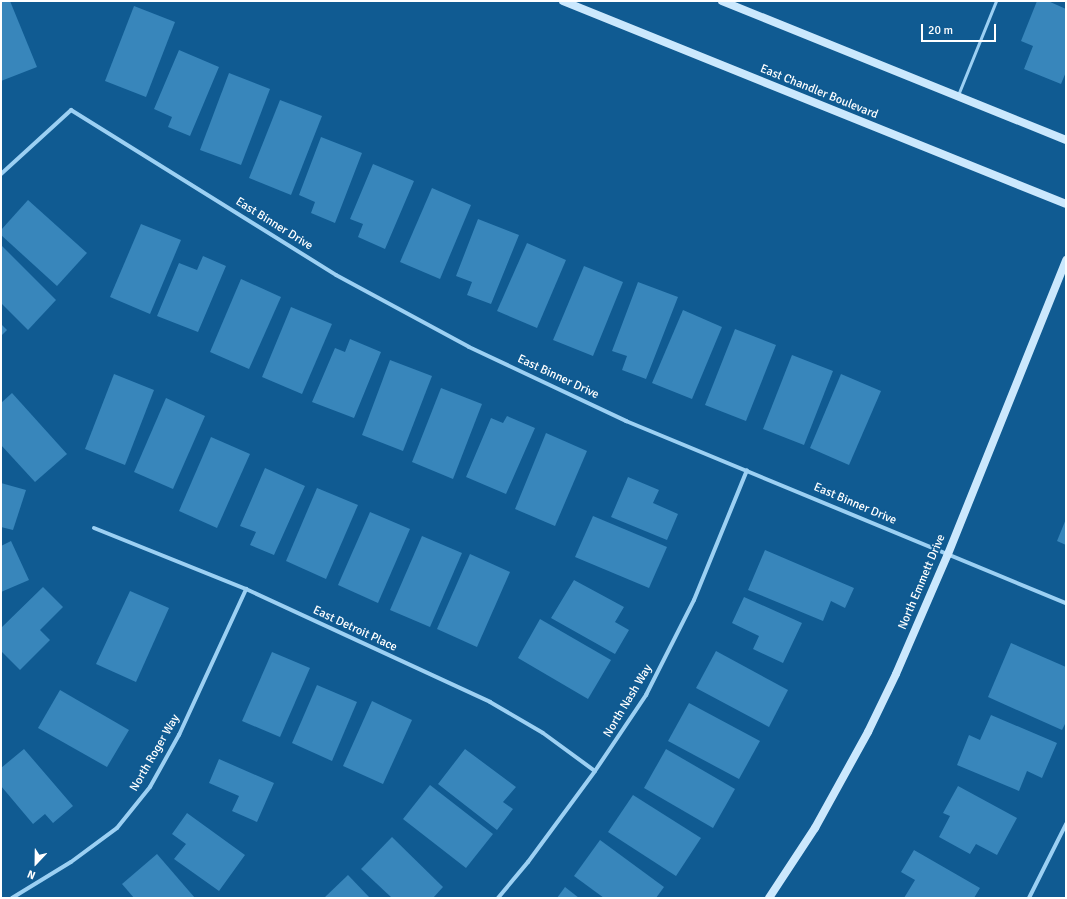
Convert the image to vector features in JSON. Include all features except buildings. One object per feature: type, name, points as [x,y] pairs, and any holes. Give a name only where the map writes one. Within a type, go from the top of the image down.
[{"type":"main road","name":"East Chandler Boulevard","points":[[563,1],[1066,204]]},
{"type":"main road","points":[[722,1],[1066,140]]},
{"type":"main road","name":"North Emmett Drive","points":[[769,898],[815,828],[868,732],[896,674],[948,554],[1066,260]]},
{"type":"street","name":"East Binner Drive","points":[[1,174],[71,110],[336,275],[462,343],[626,421],[1066,603]]},
{"type":"street","name":"North Nash Way","points":[[498,898],[528,862],[595,771],[646,695],[687,614],[747,470]]},
{"type":"street","name":"East Detroit Place","points":[[94,528],[246,589],[490,702],[543,733],[595,771]]},
{"type":"street","name":"North Roger Way","points":[[12,898],[71,862],[117,828],[150,787],[179,735],[246,589]]},
{"type":"street","points":[[1029,898],[1066,824]]},
{"type":"lane","points":[[957,96],[996,1]]}]
